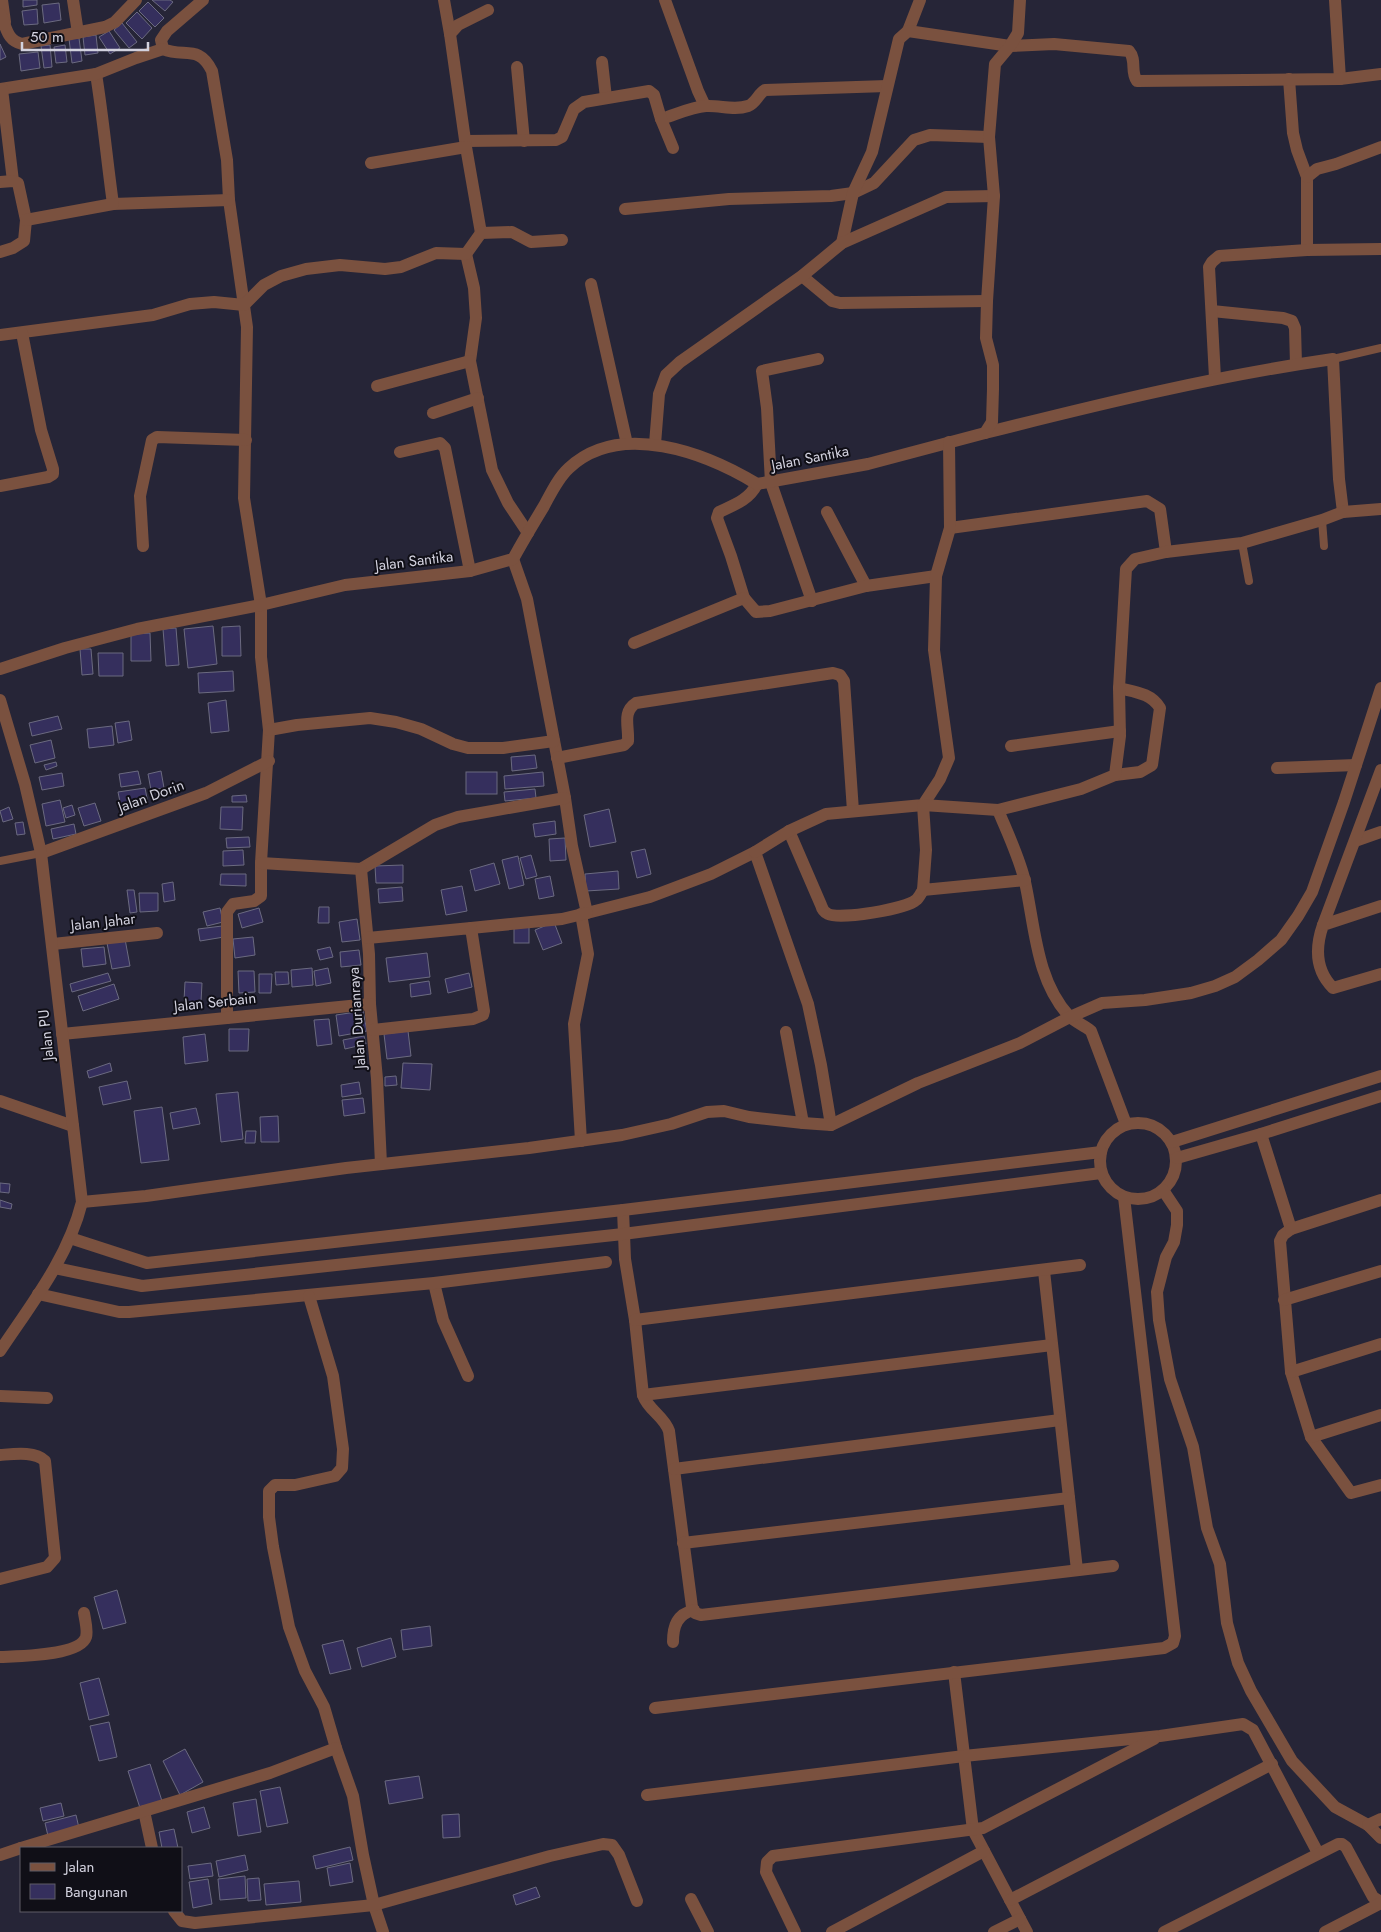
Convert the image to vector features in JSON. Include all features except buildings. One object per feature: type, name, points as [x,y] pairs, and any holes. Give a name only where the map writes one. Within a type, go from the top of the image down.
[{"type":"street","points":[[2,0],[3,18],[10,38],[22,44],[105,27],[115,22],[136,0]]},
{"type":"street","points":[[73,0],[78,33]]},
{"type":"street","points":[[163,49],[161,40],[167,30],[203,0]]},
{"type":"street","points":[[444,0],[481,233],[466,254],[474,288],[476,318],[470,361],[492,470],[508,503],[528,533]]},
{"type":"street","points":[[665,0],[705,106]]},
{"type":"street","points":[[842,243],[853,193],[872,152],[899,39],[908,31],[920,0]]},
{"type":"street","points":[[985,433],[992,422],[993,389],[993,366],[986,338],[986,301],[994,196],[989,137],[995,64],[1018,33],[1020,0]]},
{"type":"street","points":[[1335,0],[1340,78]]},
{"type":"street","points":[[450,34],[458,25],[488,10]]},
{"type":"street","points":[[908,31],[1010,46],[1054,44],[1129,51],[1133,56],[1134,76],[1138,81],[1340,78],[1381,74]]},
{"type":"street","points":[[13,181],[1,89],[96,74],[163,49],[171,53],[191,52],[207,60],[212,71],[227,160],[229,200],[247,327],[244,498],[261,605],[261,657],[269,730],[261,863],[261,896],[259,899],[233,904],[227,912],[227,1018]]},
{"type":"street","points":[[602,62],[606,98]]},
{"type":"street","points":[[516,67],[524,141]]},
{"type":"street","points":[[96,74],[113,204]]},
{"type":"street","points":[[1289,79],[1293,133],[1307,177],[1307,250]]},
{"type":"street","points":[[661,119],[705,106],[734,109],[750,106],[755,102],[760,93],[765,90],[887,86]]},
{"type":"street","points":[[371,163],[466,144],[556,140],[562,137],[574,110],[584,102],[649,91],[654,95],[661,119],[673,148]]},
{"type":"street","points":[[625,209],[729,199],[831,196],[853,193],[874,183],[914,140],[930,135],[989,137]]},
{"type":"street","points":[[1307,177],[1317,169],[1381,147]]},
{"type":"street","points":[[0,182],[13,181],[18,183],[26,220],[24,241],[13,248],[0,252]]},
{"type":"street","points":[[655,444],[659,394],[666,375],[680,362],[802,276],[842,243],[946,196],[994,196]]},
{"type":"street","points":[[26,220],[113,204],[229,200]]},
{"type":"street","points":[[481,233],[512,232],[531,242],[562,240]]},
{"type":"street","points":[[1215,378],[1209,267],[1219,256],[1307,250],[1381,249]]},
{"type":"street","points":[[244,305],[264,285],[281,276],[306,269],[340,265],[385,269],[401,267],[436,253],[466,254]]},
{"type":"street","points":[[802,276],[832,301],[840,303],[986,301]]},
{"type":"street","points":[[591,284],[627,444]]},
{"type":"street","points":[[0,335],[153,314],[190,304],[214,302],[244,305]]},
{"type":"street","points":[[1212,311],[1283,318],[1292,321],[1295,328],[1296,364]]},
{"type":"street","points":[[0,486],[48,477],[53,474],[39,421],[22,333]]},
{"type":"street","points":[[812,601],[771,483],[767,408],[762,371],[818,359]]},
{"type":"street","points":[[1333,359],[1343,512]]},
{"type":"street","name":"Jalan Santika","points":[[0,669],[65,648],[137,629],[261,605],[345,585],[470,571],[513,559],[553,490],[568,469],[580,459],[599,450],[627,444],[655,444],[706,458],[735,470],[757,484],[771,483],[868,464],[1076,410],[1215,378],[1333,359]]},
{"type":"street","points":[[377,386],[470,361]]},
{"type":"street","points":[[433,413],[478,398]]},
{"type":"street","points":[[143,546],[140,496],[152,440],[157,437],[246,440]]},
{"type":"street","points":[[789,831],[820,905],[823,911],[829,915],[842,916],[904,906],[916,900],[923,890],[926,850],[924,805],[940,779],[949,758],[934,650],[936,576],[950,528],[949,442]]},
{"type":"street","points":[[400,452],[440,443],[445,448],[470,571]]},
{"type":"street","points":[[757,484],[753,492],[744,500],[719,512],[717,518],[744,598],[756,612],[770,611],[866,586],[936,576]]},
{"type":"street","points":[[950,528],[1147,501],[1160,509],[1166,552]]},
{"type":"street","points":[[1115,775],[1120,731],[1122,616],[1126,570],[1136,559],[1166,552],[1242,543],[1343,512],[1381,509]]},
{"type":"street","points":[[827,512],[866,586]]},
{"type":"street","points":[[513,559],[527,599],[566,798],[584,914],[588,954],[574,1024],[581,1141]]},
{"type":"street","points":[[634,643],[744,598]]},
{"type":"street","points":[[557,758],[624,745],[628,741],[627,712],[636,703],[833,673],[840,675],[844,681],[852,811]]},
{"type":"street","points":[[368,938],[562,919],[650,897],[711,874],[755,852],[789,831],[826,814],[924,805],[998,810],[1081,789],[1115,775],[1140,772],[1152,765],[1160,708],[1156,700],[1149,696],[1120,688]]},
{"type":"street","points":[[82,1202],[146,1196],[381,1164],[581,1141],[622,1135],[671,1124],[707,1112],[724,1111],[749,1117],[831,1125],[918,1082],[1020,1043],[1070,1017],[1102,1004],[1191,994],[1215,986],[1235,976],[1258,960],[1281,940],[1312,892],[1381,688]]},
{"type":"street","name":"Jalan PU","points":[[0,700],[25,784],[41,853],[82,1202],[70,1238],[55,1268],[0,1351]]},
{"type":"street","points":[[269,730],[298,725],[370,718],[396,722],[421,729],[453,744],[468,748],[503,748],[554,741]]},
{"type":"street","points":[[1011,746],[1120,731]]},
{"type":"street","name":"Jalan Dorin","points":[[41,853],[206,793],[268,761]]},
{"type":"street","points":[[1277,768],[1356,766]]},
{"type":"street","points":[[1381,770],[1318,940],[1320,969],[1325,980],[1333,988],[1381,974]]},
{"type":"street","points":[[261,863],[361,869],[435,825],[458,817],[566,798]]},
{"type":"street","points":[[998,810],[1025,880],[1033,934],[1049,987],[1070,1017],[1091,1031],[1126,1124]]},
{"type":"street","points":[[1355,841],[1381,832]]},
{"type":"street","points":[[755,852],[808,1004],[831,1125]]},
{"type":"street","name":"Jalan Durianraya","points":[[361,869],[368,938],[370,1004],[381,1164]]},
{"type":"street","points":[[923,890],[1025,880]]},
{"type":"street","points":[[1323,925],[1381,906]]},
{"type":"street","points":[[373,1030],[459,1022],[483,1015],[483,1004],[471,928]]},
{"type":"street","name":"Jalan Jahar","points":[[53,944],[157,933]]},
{"type":"street","name":"Jalan Serbain","points":[[62,1034],[370,1004]]},
{"type":"street","points":[[786,1032],[803,1123]]},
{"type":"street","points":[[1172,1142],[1381,1076]]},
{"type":"street","points":[[1177,1158],[1381,1096]]},
{"type":"street","points":[[0,1101],[73,1126]]},
{"type":"street","points":[[1144,1122],[1160,1129],[1172,1142],[1177,1158],[1174,1176],[1163,1190],[1144,1199],[1124,1197],[1110,1188],[1101,1174],[1100,1152],[1110,1135],[1126,1124],[1144,1122]]},
{"type":"street","points":[[1261,1134],[1291,1229]]},
{"type":"street","points":[[70,1238],[147,1263],[623,1210],[1100,1152]]},
{"type":"street","points":[[55,1268],[142,1286],[623,1234],[1101,1174]]},
{"type":"street","points":[[1163,1190],[1177,1211],[1178,1224],[1174,1242],[1166,1257],[1158,1292],[1159,1320],[1170,1379],[1194,1447],[1207,1528],[1220,1564],[1227,1623],[1238,1663],[1251,1691],[1292,1761],[1335,1807],[1368,1825],[1381,1838]]},
{"type":"street","points":[[655,1708],[1164,1648],[1173,1643],[1175,1636],[1124,1197]]},
{"type":"street","points":[[1381,1200],[1291,1229],[1283,1234],[1280,1241],[1291,1372],[1311,1437],[1352,1493],[1381,1485]]},
{"type":"street","points":[[623,1210],[625,1258],[635,1320],[643,1395],[645,1400],[668,1426],[692,1607],[694,1610],[701,1615],[1113,1566]]},
{"type":"street","points":[[38,1294],[124,1312],[309,1296],[606,1262]]},
{"type":"street","points":[[635,1320],[1044,1271],[1080,1265]]},
{"type":"street","points":[[1044,1271],[1077,1570]]},
{"type":"street","points":[[1284,1300],[1381,1271]]},
{"type":"street","points":[[434,1283],[443,1320],[468,1376]]},
{"type":"street","points":[[309,1296],[333,1376],[343,1449],[342,1468],[335,1476],[295,1485],[275,1485],[269,1491],[268,1499],[273,1547],[290,1627],[305,1671],[324,1707],[353,1796],[374,1905],[383,1932]]},
{"type":"street","points":[[1291,1372],[1381,1344]]},
{"type":"street","points":[[643,1395],[1052,1345]]},
{"type":"street","points":[[0,1396],[47,1398]]},
{"type":"street","points":[[1311,1437],[1381,1415]]},
{"type":"street","points":[[674,1469],[1060,1420]]},
{"type":"street","points":[[0,1455],[28,1454],[41,1457],[45,1461],[55,1558],[46,1568],[0,1579]]},
{"type":"street","points":[[683,1543],[1069,1498]]},
{"type":"street","points":[[672,1642],[674,1625],[684,1613],[694,1610]]},
{"type":"street","points":[[0,1657],[64,1651],[75,1647],[82,1643],[86,1636],[84,1613]]},
{"type":"street","points":[[954,1672],[973,1830],[1027,1932]]},
{"type":"street","points":[[647,1795],[964,1756],[1160,1736],[1243,1724],[1253,1730],[1318,1853]]},
{"type":"street","points":[[795,1932],[766,1872],[767,1862],[774,1856],[973,1830],[995,1823],[1160,1736]]},
{"type":"street","points":[[24,1847],[270,1773],[336,1748]]},
{"type":"street","points":[[1010,1900],[1272,1764]]},
{"type":"street","points":[[144,1811],[152,1847]]},
{"type":"street","points":[[1368,1825],[1381,1819]]},
{"type":"street","points":[[175,1912],[182,1921],[195,1923],[374,1905],[550,1856],[603,1844],[612,1846],[619,1855],[637,1901]]},
{"type":"street","points":[[1164,1932],[1318,1853],[1342,1844],[1346,1847],[1373,1896],[1381,1902],[1325,1932]]},
{"type":"street","points":[[0,1855],[20,1848]]},
{"type":"street","points":[[832,1932],[984,1851]]},
{"type":"street","points":[[691,1899],[708,1932]]},
{"type":"street","points":[[994,1932],[1020,1919]]},
{"type":"lane","points":[[1333,359],[1381,348]]},
{"type":"lane","points":[[1322,520],[1324,546]]},
{"type":"lane","points":[[1242,543],[1249,581]]},
{"type":"lane","points":[[0,861],[41,853]]}]
